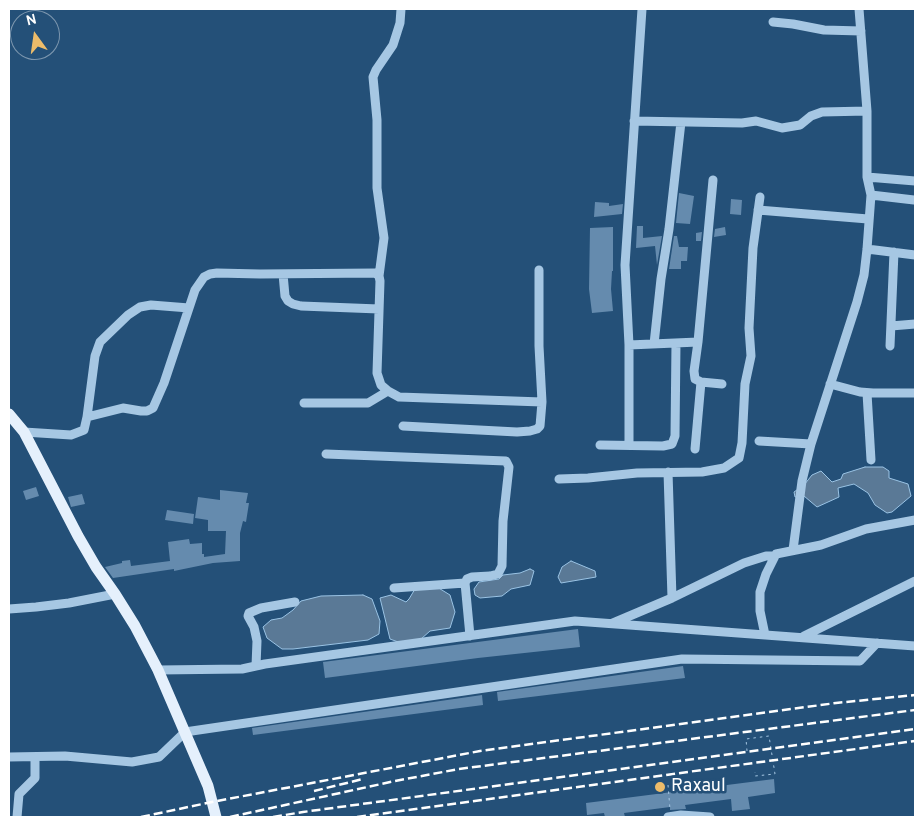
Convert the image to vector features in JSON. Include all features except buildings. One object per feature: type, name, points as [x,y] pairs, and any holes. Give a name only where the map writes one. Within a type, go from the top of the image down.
[{"type":"main road","points":[[9,414],[24,432],[78,536],[135,626],[158,670],[208,786],[216,817]]},
{"type":"street","points":[[401,9],[400,23],[393,45],[373,77],[377,120],[377,188],[384,238],[379,276],[376,373],[381,385],[388,392],[398,397],[542,402]]},
{"type":"street","points":[[629,445],[629,345],[625,265],[642,9]]},
{"type":"street","points":[[793,550],[802,481],[811,444],[864,275],[871,194],[867,177],[867,111],[859,9]]},
{"type":"street","points":[[773,22],[824,30],[862,31]]},
{"type":"street","points":[[634,121],[756,122],[782,128],[800,125],[811,116],[822,112],[867,111]]},
{"type":"street","points":[[654,344],[681,122]]},
{"type":"street","points":[[867,177],[915,181]]},
{"type":"street","points":[[713,180],[694,371],[695,379],[701,382],[722,384]]},
{"type":"street","points":[[871,194],[914,200]]},
{"type":"street","points":[[558,479],[668,472],[702,472],[724,468],[739,458],[742,442],[745,384],[751,356],[749,328],[754,248],[760,197]]},
{"type":"street","points":[[758,210],[868,219]]},
{"type":"street","points":[[867,249],[915,255]]},
{"type":"street","points":[[890,346],[894,252]]},
{"type":"street","points":[[403,426],[517,432],[530,431],[540,426],[542,402],[539,346],[539,270]]},
{"type":"street","points":[[87,417],[123,408],[147,411],[153,408],[164,383],[189,308],[200,282],[210,274],[225,272],[283,274],[375,273],[379,276]]},
{"type":"street","points":[[283,274],[285,296],[293,304],[301,306],[378,309]]},
{"type":"street","points":[[24,432],[71,435],[84,430],[100,342],[128,315],[140,307],[151,305],[189,308]]},
{"type":"street","points":[[891,326],[915,324]]},
{"type":"street","points":[[629,345],[698,342]]},
{"type":"street","points":[[600,445],[663,446],[672,444],[675,436],[676,343]]},
{"type":"street","points":[[695,449],[701,382]]},
{"type":"street","points":[[830,384],[867,393],[915,392]]},
{"type":"street","points":[[304,403],[368,403],[388,392]]},
{"type":"street","points":[[867,393],[871,460]]},
{"type":"street","points":[[759,441],[811,444]]},
{"type":"street","points":[[326,454],[506,461],[508,466],[500,571],[498,574],[490,576],[472,577],[467,579],[465,583],[470,636]]},
{"type":"street","points":[[668,472],[672,598]]},
{"type":"street","points":[[611,624],[672,598],[744,563],[766,556],[774,556],[778,553],[822,544],[866,528],[915,520]]},
{"type":"street","points":[[765,635],[760,611],[760,592],[774,556]]},
{"type":"street","points":[[802,637],[915,581]]},
{"type":"street","points":[[394,588],[465,583]]},
{"type":"street","points":[[9,609],[69,603],[115,594]]},
{"type":"street","points":[[256,666],[257,641],[254,627],[248,616],[249,612],[295,602]]},
{"type":"street","points":[[158,670],[242,669],[576,621],[915,646]]},
{"type":"street","points":[[9,757],[65,756],[132,762],[151,760],[159,758],[185,732],[682,658],[860,661],[877,643]]},
{"type":"street","points":[[17,817],[17,798],[35,778],[35,757]]},
{"type":"street","points":[[669,817],[681,815],[710,817]]},
{"type":"path","points":[[747,751],[746,739],[769,736],[775,774],[755,776],[755,772]]},
{"type":"path","points":[[668,785],[669,817]]},
{"type":"water","points":[[865,467],[883,467],[889,471],[889,478],[908,484],[911,496],[892,512],[887,513],[875,505],[868,493],[854,484],[838,488],[839,497],[817,507],[804,496],[795,497],[794,492],[804,485],[812,475],[821,471],[832,482],[841,479],[843,474]]},
{"type":"water","points":[[571,561],[595,571],[596,577],[561,583],[558,577],[562,567]]},
{"type":"water","points":[[530,569],[534,571],[530,585],[511,589],[502,596],[480,598],[475,595],[474,589],[479,582],[499,579],[503,575],[520,573]]},
{"type":"water","points":[[437,587],[450,595],[455,612],[450,628],[430,631],[421,639],[401,643],[390,639],[380,598],[391,595],[406,602],[415,589]]},
{"type":"water","points":[[363,595],[372,599],[380,621],[379,634],[368,640],[282,649],[267,638],[263,627],[271,620],[282,618],[301,601],[321,596]]},
{"type":"railway","points":[[141,817],[480,751],[836,703],[915,695]]},
{"type":"railway","points":[[230,817],[459,769],[915,710]]},
{"type":"railway","points":[[273,817],[915,729]]},
{"type":"railway","points":[[357,817],[915,741]]},
{"type":"railway","points":[[314,791],[363,779]]},
{"type":"place","name":"Raxaul","points":[[660,787]]}]
